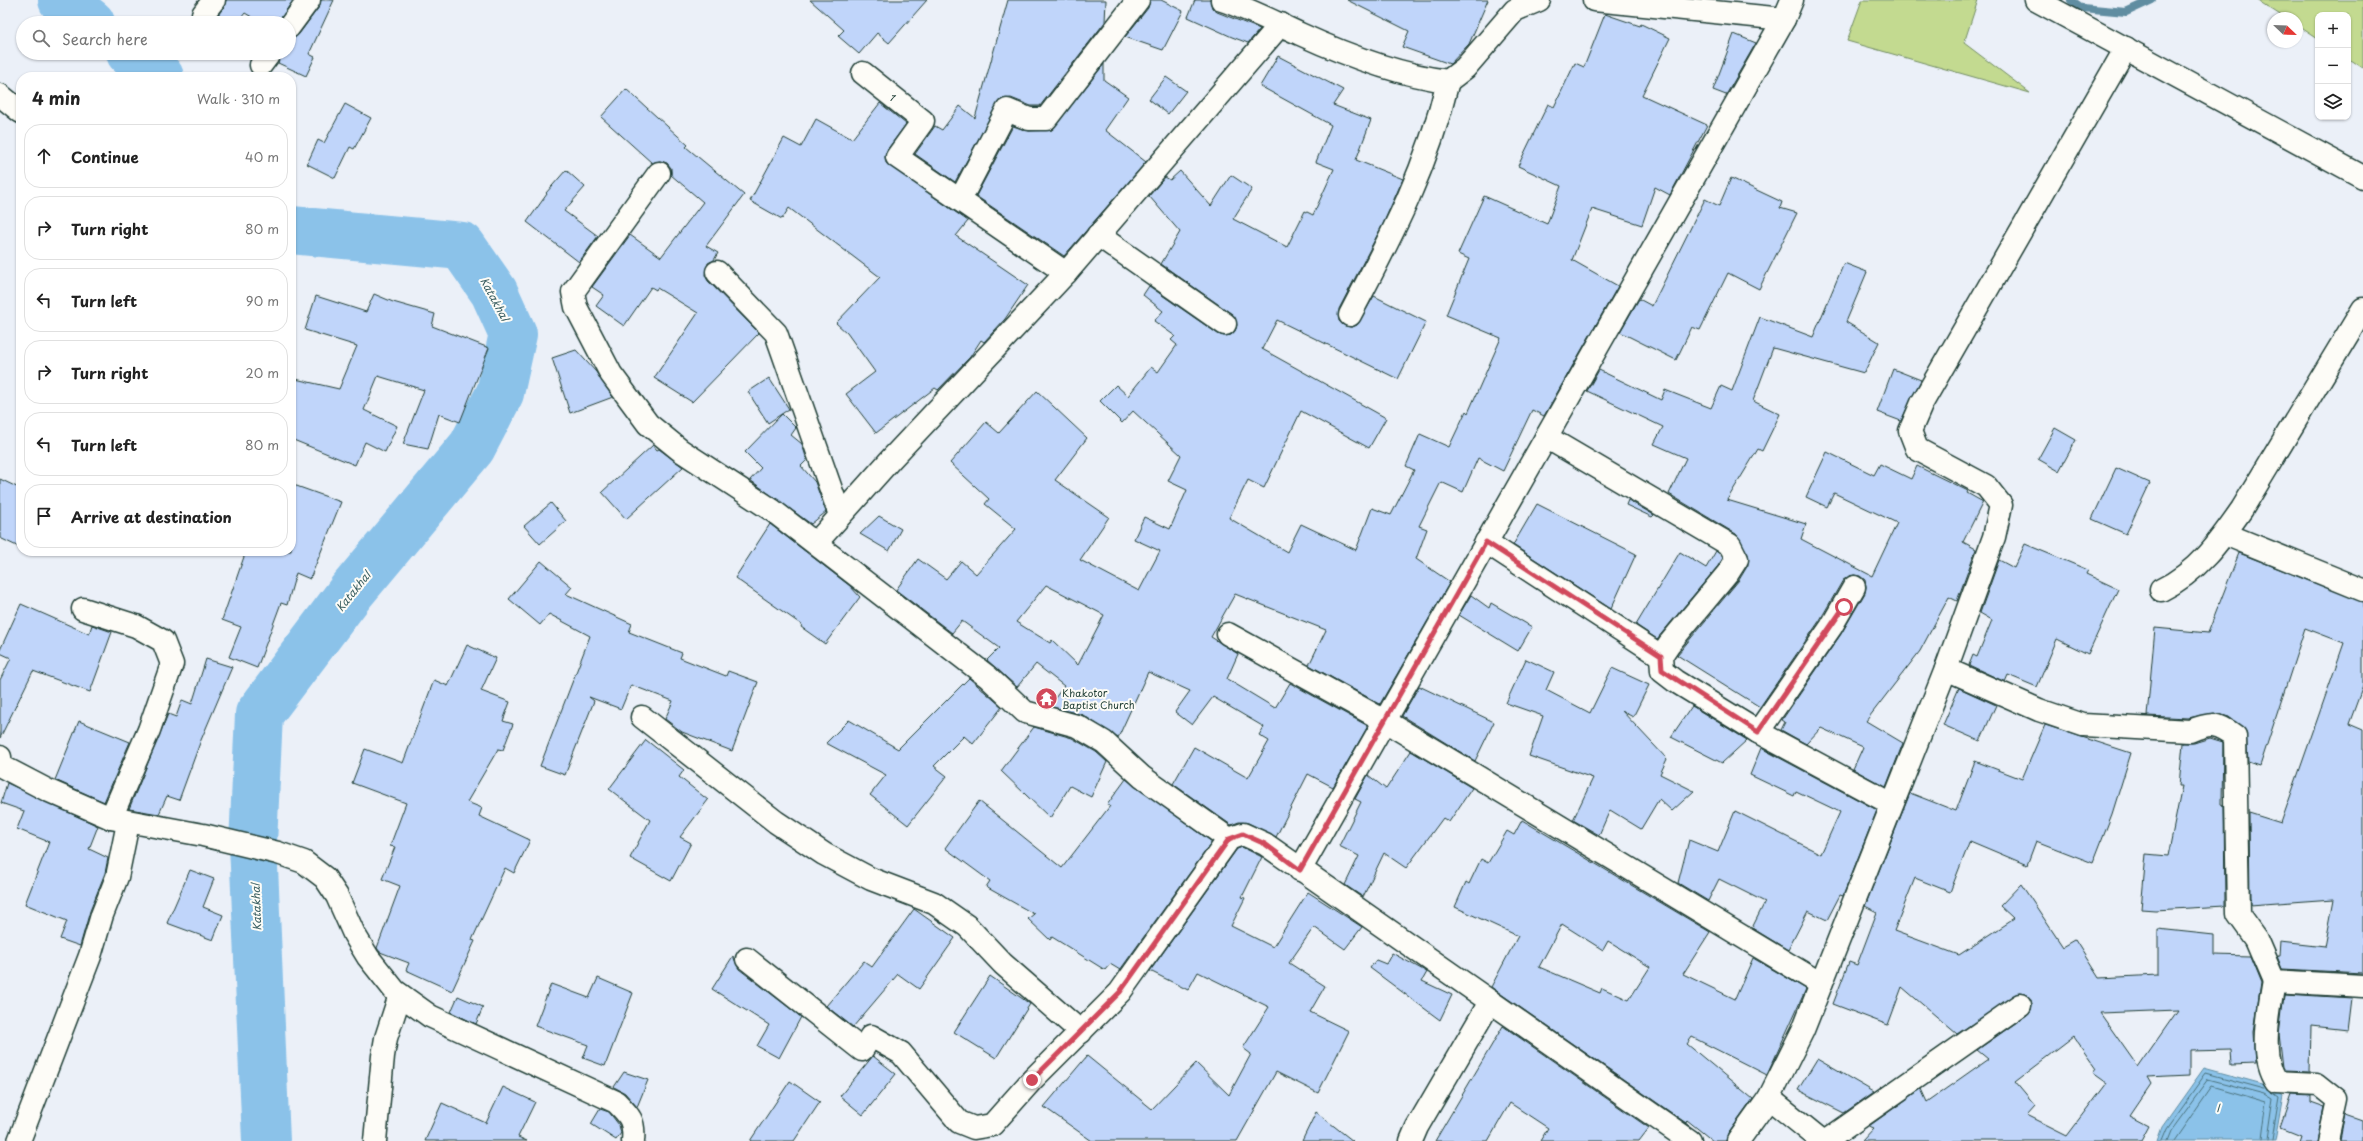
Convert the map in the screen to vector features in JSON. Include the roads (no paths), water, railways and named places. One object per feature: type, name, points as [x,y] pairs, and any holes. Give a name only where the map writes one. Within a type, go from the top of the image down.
[{"type":"street","points":[[296,18],[309,0]]},
{"type":"street","points":[[1066,273],[960,200],[1008,110],[1029,119],[1046,119],[1138,0]]},
{"type":"street","points":[[1222,0],[1254,11],[1338,50],[1420,77],[1448,80],[1465,68],[1515,10],[1538,0]]},
{"type":"street","points":[[1300,870],[1788,9],[1594,0]]},
{"type":"street","points":[[2036,0],[2363,177]]},
{"type":"street","points":[[816,543],[840,515],[1066,273],[1281,24]]},
{"type":"street","points":[[1738,1141],[1769,1098],[1803,1030],[1946,669],[1994,537],[2001,505],[1986,486],[1916,449],[1910,431],[1922,403],[2126,48]]},
{"type":"street","name":"1","points":[[863,73],[923,121],[897,157],[960,200]]},
{"type":"street","points":[[1350,314],[1408,204],[1438,124],[1448,80]]},
{"type":"street","points":[[0,95],[16,108]]},
{"type":"street","points":[[659,173],[573,292],[576,307],[610,374],[648,424],[680,450],[746,491],[816,543],[988,677],[1025,712],[1077,726],[1104,742],[1142,777],[1229,839]]},
{"type":"street","points":[[1098,235],[1225,324]]},
{"type":"street","points":[[716,272],[776,333],[840,515]]},
{"type":"street","points":[[2161,590],[2181,580],[2210,552],[2225,534],[2242,509],[2363,309]]},
{"type":"street","points":[[1546,437],[1730,545],[1737,559],[1728,573],[1661,656],[1662,670],[1758,732],[1892,804]]},
{"type":"street","points":[[2225,534],[2363,590]]},
{"type":"street","points":[[1486,542],[1661,656]]},
{"type":"street","points":[[1758,732],[1836,620],[1854,587]]},
{"type":"street","points":[[18,1141],[90,956],[102,915],[117,877],[119,821],[172,664],[163,642],[136,626],[83,609]]},
{"type":"street","points":[[1228,634],[1385,721],[1617,863],[1821,984]]},
{"type":"street","points":[[1946,669],[2012,699],[2084,725],[2190,731],[2203,725],[2220,725],[2235,736],[2238,914],[2256,939],[2274,981],[2266,1030],[2270,1073],[2277,1082],[2317,1084],[2337,1100],[2328,1141]]},
{"type":"street","points":[[642,717],[776,822],[824,854],[871,879],[934,903],[967,926],[1003,964],[1081,1032]]},
{"type":"street","points":[[0,757],[2,766],[47,790],[119,821],[203,835],[278,853],[304,862],[325,878],[337,896],[354,934],[368,957],[395,991],[430,1016],[616,1102],[627,1113],[634,1126],[633,1141]]},
{"type":"street","points":[[747,959],[862,1050],[871,1036],[901,1053],[959,1122],[974,1128],[992,1125],[1032,1080],[1120,992],[1229,839],[1243,834],[1265,844],[1300,870],[1690,1141]]},
{"type":"street","points":[[2274,981],[2363,986]]},
{"type":"street","points":[[375,1141],[383,1056],[400,995]]},
{"type":"street","points":[[1411,1141],[1417,1127],[1490,1002]]},
{"type":"street","points":[[1826,1141],[2020,1005]]},
{"type":"street","points":[[1769,1098],[1822,1141]]},
{"type":"water","name":"I","points":[[2204,1068],[2270,1086],[2283,1096],[2275,1141],[2157,1141],[2162,1127]]},
{"type":"waterway","name":"Katakhal","points":[[62,0],[82,16]]},
{"type":"waterway","points":[[2071,0],[2082,8],[2126,12],[2152,0]]},
{"type":"waterway","name":"Katakhal","points":[[139,60],[154,72]]},
{"type":"waterway","name":"Katakhal","points":[[266,1141],[253,844],[259,714],[351,592],[472,447],[500,393],[513,334],[494,292],[462,246],[296,230]]},
{"type":"place","name":"Khakotor Baptist Church","points":[[1046,698]]}]
